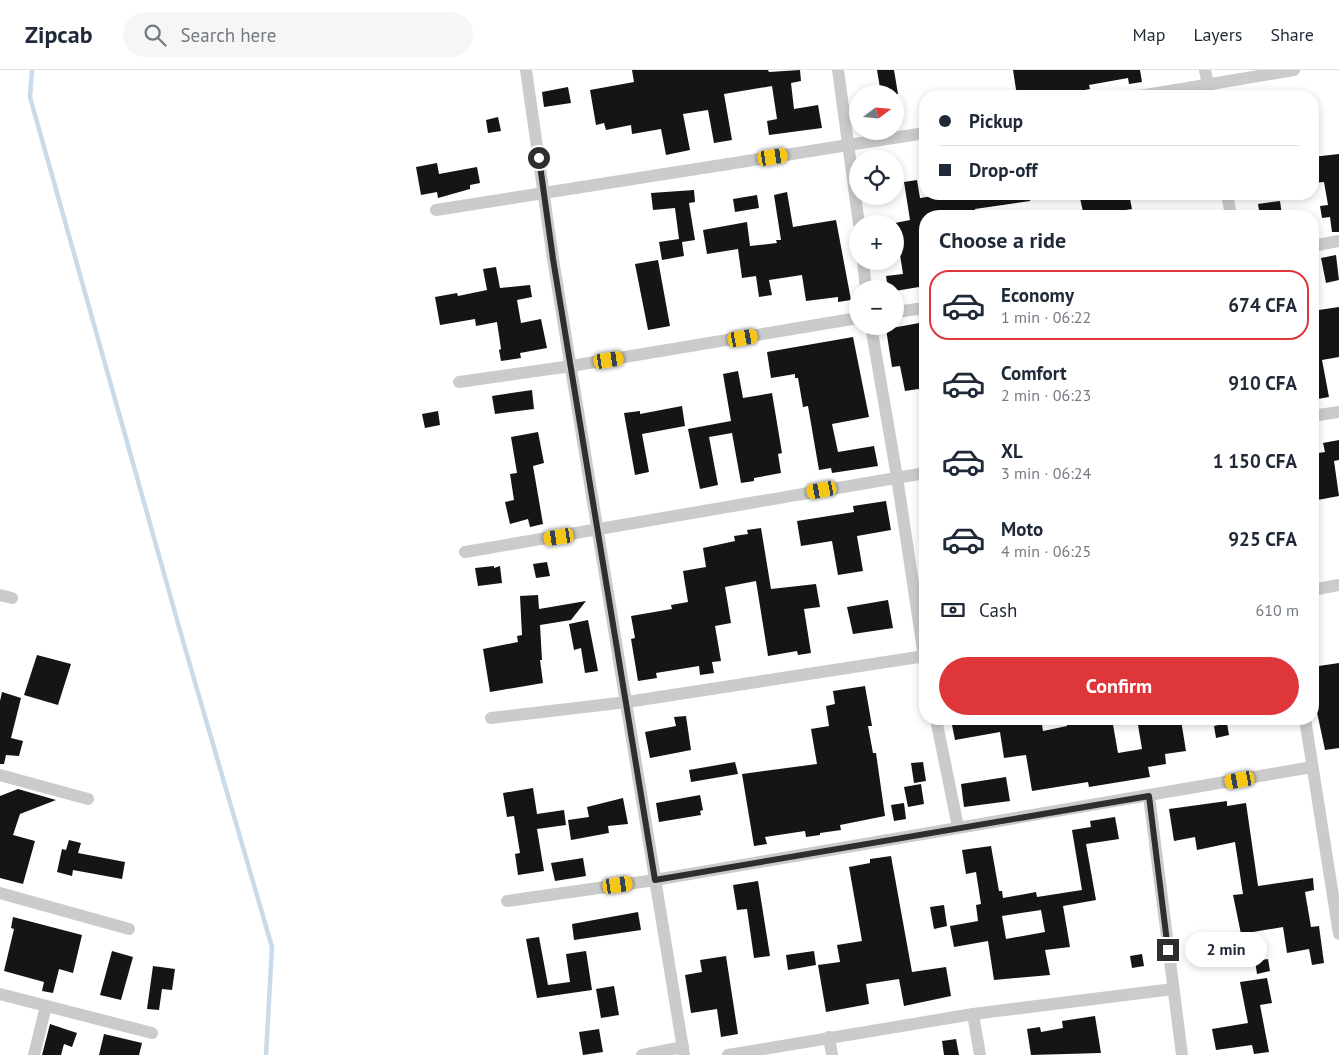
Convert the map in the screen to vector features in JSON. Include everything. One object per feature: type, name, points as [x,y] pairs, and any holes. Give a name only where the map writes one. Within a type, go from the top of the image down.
[{"type":"street","points":[[526,70],[597,531],[684,1051],[642,1055]]},
{"type":"street","points":[[838,70],[850,145],[857,215]]},
{"type":"street","points":[[1205,70],[1209,90],[1294,70]]},
{"type":"street","points":[[436,210],[919,133]]},
{"type":"street","points":[[1319,245],[1339,241]]},
{"type":"street","points":[[904,311],[919,309]]},
{"type":"street","points":[[459,382],[571,366],[849,320]]},
{"type":"street","points":[[873,335],[919,619]]},
{"type":"street","points":[[1319,415],[1339,412]]},
{"type":"street","points":[[465,552],[597,531],[919,474]]},
{"type":"street","points":[[1319,589],[1339,585]]},
{"type":"street","points":[[491,718],[627,702],[919,659]]},
{"type":"street","points":[[937,725],[958,827]]},
{"type":"street","points":[[1306,725],[1339,934]]},
{"type":"street","points":[[507,901],[655,880],[1312,768]]},
{"type":"street","points":[[0,774],[88,799]]},
{"type":"street","points":[[1149,796],[1182,1055]]},
{"type":"street","points":[[0,893],[129,929]]},
{"type":"street","points":[[728,1055],[973,1014],[1173,989]]},
{"type":"street","points":[[0,994],[152,1033]]},
{"type":"street","points":[[34,1055],[46,1006]]},
{"type":"street","points":[[973,1014],[980,1055]]},
{"type":"street","points":[[829,1037],[832,1055]]},
{"type":"building","points":[[632,70],[768,70],[769,72],[800,70],[801,81],[791,83],[794,109],[818,105],[822,128],[769,135],[767,121],[777,119],[772,86],[724,94],[732,140],[714,143],[708,110],[683,114],[690,150],[666,155],[661,129],[632,134],[631,125],[606,130],[604,123],[596,125],[590,90],[634,82]]},
{"type":"building","points":[[877,70],[894,70],[896,85],[880,85]]},
{"type":"building","points":[[1013,70],[1140,70],[1142,82],[1129,84],[1128,78],[1089,85],[1090,89],[1085,90],[1016,90]]},
{"type":"building","points":[[568,87],[571,103],[544,107],[542,92]]},
{"type":"building","points":[[498,117],[501,131],[488,133],[486,120]]},
{"type":"building","points":[[1339,154],[1339,232],[1332,232],[1330,217],[1322,218],[1320,206],[1328,205],[1324,182],[1319,182],[1319,156]]},
{"type":"building","points":[[437,163],[439,174],[477,167],[480,183],[470,185],[470,189],[438,198],[437,192],[421,195],[416,167]]},
{"type":"building","points":[[917,180],[919,200],[1030,200],[975,210],[919,210],[919,287],[904,290],[904,280],[887,280],[886,276],[903,274],[904,221],[910,220],[904,182]]},
{"type":"building","points":[[694,190],[695,202],[689,203],[695,240],[682,242],[684,256],[662,260],[659,242],[679,239],[675,208],[653,210],[651,193]]},
{"type":"building","points":[[787,192],[793,227],[836,220],[849,289],[849,300],[838,302],[838,297],[806,301],[802,275],[769,280],[772,295],[759,297],[756,276],[742,278],[738,249],[707,254],[703,230],[747,222],[750,246],[777,243],[776,240],[781,240],[774,195]]},
{"type":"building","points":[[757,195],[759,208],[735,212],[733,199]]},
{"type":"building","points":[[1080,200],[1130,200],[1132,209],[1126,210],[1083,210]]},
{"type":"building","points":[[1280,201],[1281,210],[1259,210],[1258,204]]},
{"type":"building","points":[[1336,255],[1339,280],[1326,283],[1321,258]]},
{"type":"building","points":[[658,260],[670,326],[648,330],[635,264]]},
{"type":"building","points":[[496,267],[500,288],[530,285],[532,297],[517,300],[521,323],[541,319],[547,348],[520,353],[521,358],[501,361],[497,322],[476,326],[475,319],[440,325],[435,297],[457,293],[458,296],[487,290],[483,269]]},
{"type":"building","points":[[1339,307],[1339,357],[1322,360],[1329,397],[1319,399],[1319,310]]},
{"type":"building","points":[[919,323],[919,389],[905,391],[900,366],[892,367],[887,335],[904,335],[904,326]]},
{"type":"building","points":[[853,337],[869,417],[832,424],[838,452],[874,446],[878,466],[832,473],[831,468],[819,470],[808,406],[803,407],[798,378],[795,378],[795,374],[771,378],[767,352]]},
{"type":"building","points":[[738,371],[743,398],[772,393],[782,453],[778,454],[781,473],[754,478],[754,481],[741,483],[732,433],[709,437],[718,485],[700,489],[688,429],[731,421],[723,374]]},
{"type":"building","points":[[532,390],[534,409],[495,414],[492,396]]},
{"type":"building","points":[[682,406],[685,426],[642,434],[649,472],[635,475],[624,413],[640,411],[640,414]]},
{"type":"building","points":[[438,411],[440,425],[425,428],[422,414]]},
{"type":"building","points":[[538,432],[544,463],[533,466],[543,524],[530,527],[528,519],[510,524],[505,502],[514,500],[510,474],[517,473],[511,437]]},
{"type":"building","points":[[1339,440],[1339,460],[1334,461],[1339,496],[1319,500],[1319,453],[1325,452],[1323,443]]},
{"type":"building","points":[[886,501],[891,530],[857,536],[863,571],[838,575],[832,541],[801,546],[797,521],[854,512],[853,506]]},
{"type":"building","points":[[761,528],[771,589],[816,584],[820,607],[804,609],[811,653],[798,655],[797,651],[768,656],[756,581],[725,587],[731,623],[715,626],[721,661],[712,662],[714,673],[700,675],[699,666],[656,673],[657,678],[638,681],[631,639],[635,638],[631,616],[672,609],[671,605],[688,602],[683,571],[706,567],[703,548],[735,541],[734,536],[748,534],[747,530]]},
{"type":"building","points":[[547,562],[550,576],[536,578],[533,564]]},
{"type":"building","points":[[494,566],[494,568],[500,566],[502,583],[478,586],[475,568]]},
{"type":"building","points":[[538,595],[539,609],[586,601],[571,620],[540,625],[542,660],[540,660],[543,683],[490,692],[483,649],[518,642],[517,636],[522,635],[520,596]]},
{"type":"building","points":[[888,600],[893,628],[853,634],[847,607]]},
{"type":"building","points":[[588,620],[598,671],[585,673],[581,648],[574,650],[569,624]]},
{"type":"building","points":[[37,655],[71,664],[58,705],[24,695]]},
{"type":"building","points":[[1339,663],[1339,748],[1325,750],[1319,722],[1319,666]]},
{"type":"building","points":[[865,686],[872,726],[868,726],[873,753],[876,753],[885,816],[840,825],[841,830],[820,833],[820,835],[806,837],[805,831],[765,837],[767,844],[754,846],[742,774],[817,764],[811,729],[829,726],[826,706],[835,704],[833,691]]},
{"type":"building","points":[[2,692],[21,698],[11,738],[23,741],[19,756],[6,755],[4,764],[0,764],[0,701]]},
{"type":"building","points":[[686,716],[691,750],[650,758],[645,732],[676,726],[674,717]]},
{"type":"building","points":[[952,725],[1042,725],[1043,731],[1067,725],[1113,725],[1118,753],[1142,749],[1138,725],[1182,725],[1186,751],[1165,754],[1166,764],[1148,767],[1150,777],[1089,787],[1088,782],[1032,791],[1026,755],[1004,758],[1000,732],[955,740]]},
{"type":"building","points":[[1227,725],[1229,735],[1216,738],[1214,726]]},
{"type":"building","points":[[735,762],[738,774],[691,782],[689,770]]},
{"type":"building","points":[[923,762],[926,781],[914,783],[911,763]]},
{"type":"building","points":[[1006,777],[1010,801],[964,807],[961,784]]},
{"type":"building","points":[[921,784],[924,804],[908,807],[904,787]]},
{"type":"building","points":[[533,788],[537,814],[564,810],[566,825],[537,829],[544,871],[518,875],[515,854],[520,853],[514,816],[507,817],[503,793]]},
{"type":"building","points":[[18,789],[56,800],[20,814],[13,835],[35,841],[23,884],[0,878],[0,796]]},
{"type":"building","points":[[700,795],[703,810],[700,811],[701,815],[659,822],[656,803]]},
{"type":"building","points":[[623,798],[628,824],[608,826],[609,833],[571,840],[568,820],[589,817],[587,807]]},
{"type":"building","points":[[1227,801],[1227,806],[1246,803],[1258,886],[1313,878],[1314,890],[1305,892],[1311,927],[1319,926],[1324,963],[1312,965],[1309,949],[1287,953],[1283,927],[1241,934],[1233,895],[1243,894],[1235,842],[1197,850],[1195,837],[1174,841],[1169,809]]},
{"type":"building","points":[[904,803],[906,819],[894,821],[891,805]]},
{"type":"building","points":[[1115,817],[1119,839],[1086,844],[1096,900],[1063,906],[1070,947],[1045,950],[1050,975],[994,980],[988,941],[954,947],[950,926],[978,921],[976,905],[981,904],[976,872],[966,874],[962,850],[991,846],[999,891],[1002,891],[1003,898],[1036,892],[1037,897],[1082,890],[1072,830],[1091,827],[1090,821]],"holes":[[[1041,910],[1045,932],[1006,939],[1002,916]]]},
{"type":"building","points":[[69,840],[81,843],[78,853],[125,862],[122,879],[73,870],[72,876],[57,872],[62,849],[66,850]]},
{"type":"building","points":[[891,856],[912,972],[946,967],[951,996],[904,1006],[899,979],[866,984],[869,1004],[826,1012],[818,965],[840,962],[837,945],[862,941],[849,867],[870,863],[870,859]]},
{"type":"building","points":[[583,858],[586,876],[555,881],[551,863]]},
{"type":"building","points":[[758,881],[770,956],[754,958],[747,909],[737,910],[733,885]]},
{"type":"building","points":[[944,905],[947,926],[934,929],[930,907]]},
{"type":"building","points":[[638,912],[641,930],[574,940],[572,924]]},
{"type":"building","points":[[13,917],[82,935],[73,973],[59,969],[53,993],[42,991],[44,982],[4,971],[14,929],[11,928]]},
{"type":"building","points":[[539,937],[548,985],[570,982],[566,954],[586,951],[592,990],[537,998],[526,939]]},
{"type":"building","points":[[112,951],[133,957],[121,1000],[100,995]]},
{"type":"building","points":[[814,951],[816,965],[788,970],[786,955]]},
{"type":"building","points":[[1142,954],[1144,966],[1132,968],[1130,956]]},
{"type":"building","points":[[726,956],[738,1034],[721,1037],[717,1009],[691,1013],[685,975],[702,972],[700,960]]},
{"type":"building","points":[[1268,959],[1270,971],[1257,974],[1255,961]]},
{"type":"building","points":[[153,966],[175,969],[172,990],[162,989],[159,1010],[147,1009]]},
{"type":"building","points":[[1267,978],[1272,1003],[1260,1005],[1269,1052],[1254,1054],[1252,1045],[1216,1050],[1212,1029],[1248,1023],[1240,982]]},
{"type":"building","points":[[614,986],[619,1015],[601,1018],[596,989]]},
{"type":"building","points":[[1095,1016],[1101,1053],[1031,1055],[1027,1029],[1040,1027],[1041,1032],[1063,1028],[1062,1021]]},
{"type":"building","points":[[50,1024],[77,1033],[72,1047],[64,1044],[61,1055],[42,1055]]},
{"type":"building","points":[[599,1029],[603,1052],[583,1055],[579,1032]]},
{"type":"building","points":[[104,1034],[142,1043],[139,1055],[99,1055]]},
{"type":"building","points":[[956,1039],[959,1055],[944,1055],[942,1041]]},
{"type":"waterway","points":[[32,70],[30,97],[183,641],[272,947],[266,1055]]},
{"type":"route","points":[[539,158],[553,259],[655,880],[1149,796],[1168,950]]}]
